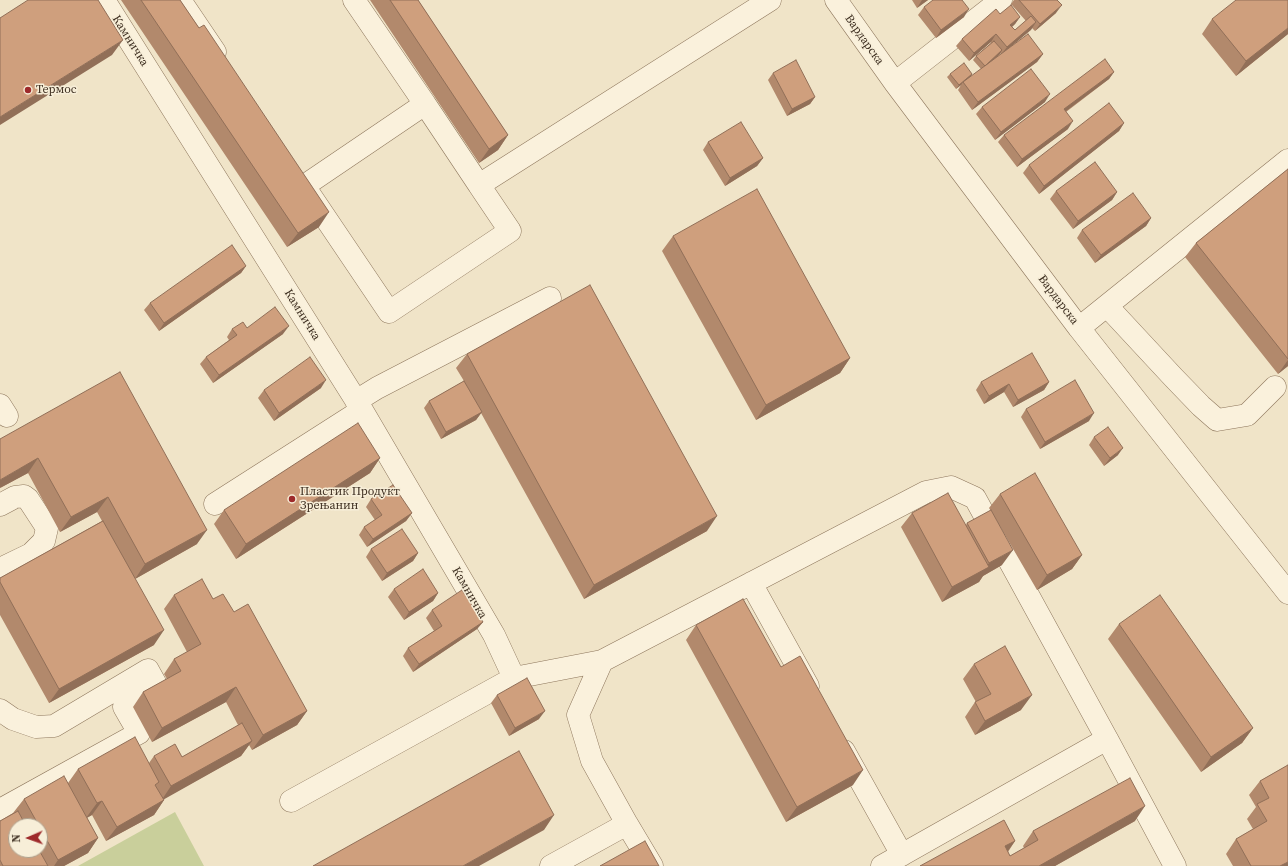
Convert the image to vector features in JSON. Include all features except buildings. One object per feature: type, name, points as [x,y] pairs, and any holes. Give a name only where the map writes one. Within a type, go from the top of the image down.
[{"type":"street","name":"Камничка","points":[[104,0],[359,406],[494,635],[514,678]]},
{"type":"street","points":[[180,0],[225,66]]},
{"type":"street","points":[[354,0],[425,104],[510,231],[389,312],[300,179],[425,104]]},
{"type":"street","points":[[479,185],[770,0]]},
{"type":"street","name":"Вардарска","points":[[836,0],[895,83],[1079,328],[1288,593]]},
{"type":"street","points":[[895,83],[1001,0]]},
{"type":"street","points":[[1079,328],[1288,160]]},
{"type":"street","points":[[215,504],[359,406],[377,388],[550,298]]},
{"type":"street","points":[[1107,306],[1173,378],[1217,420],[1247,415],[1275,387]]},
{"type":"street","points":[[291,801],[514,678],[602,661],[926,492],[951,487],[975,498],[1107,739],[1166,863]]},
{"type":"street","points":[[0,505],[15,497],[24,496],[28,499],[47,528],[44,542],[31,554],[0,569]]},
{"type":"street","points":[[751,583],[817,701]]},
{"type":"street","points":[[602,661],[578,714],[592,761],[626,824],[652,866]]},
{"type":"street","points":[[0,710],[12,719],[36,727],[54,726],[148,670],[158,688],[124,707],[139,733],[0,810]]},
{"type":"street","points":[[836,736],[902,855]]},
{"type":"street","points":[[882,866],[1107,739]]},
{"type":"street","points":[[551,866],[626,824]]},
{"type":"green space","points":[[175,812],[204,866],[78,866]]},
{"type":"place","name":"Термос","points":[[28,90]]},
{"type":"place","name":"Пластик Продукт Зрењанин","points":[[292,499]]}]
